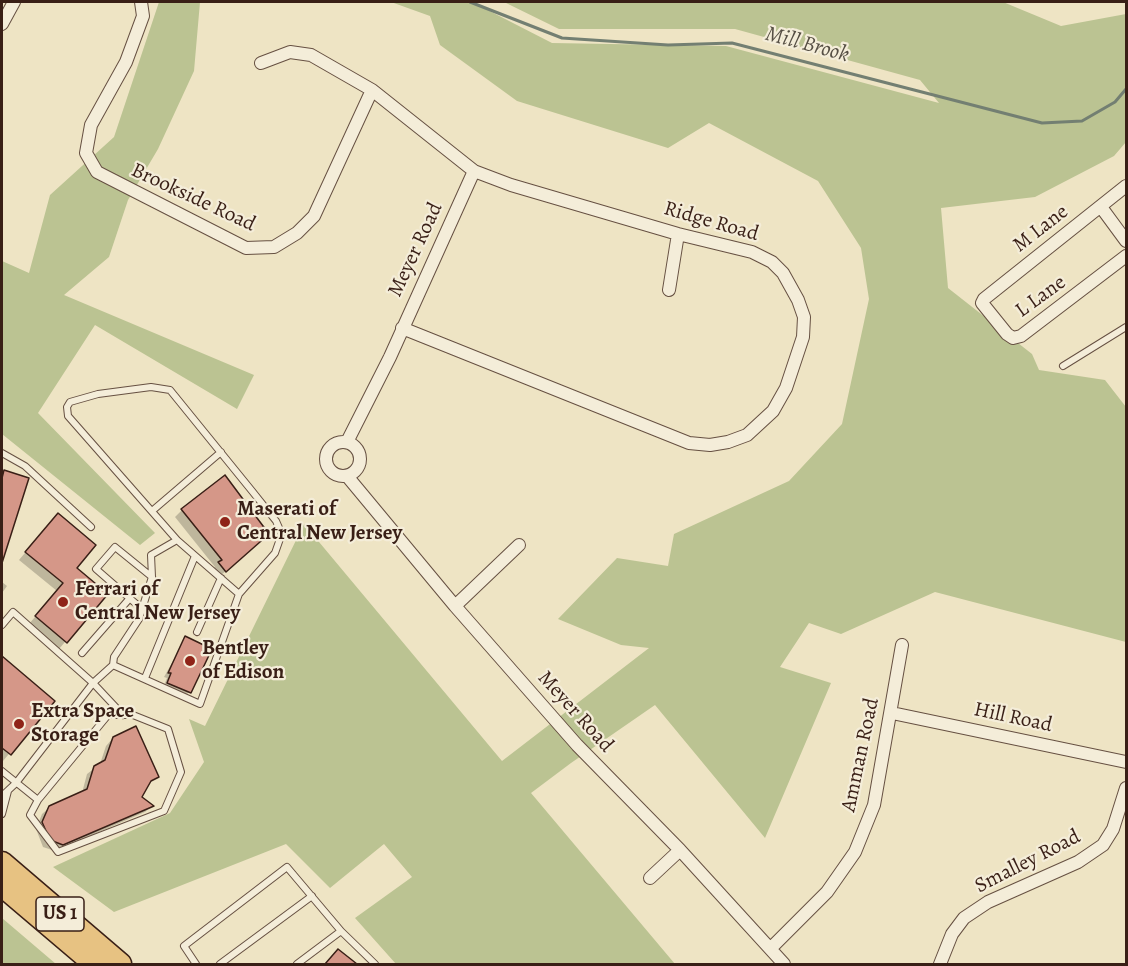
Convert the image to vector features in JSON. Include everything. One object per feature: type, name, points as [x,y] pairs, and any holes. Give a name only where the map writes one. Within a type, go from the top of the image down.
[{"type":"highway","name":"US 1","points":[[2,863],[120,964]]},
{"type":"highway","name":"US 1","points":[[2,885],[95,964]]},
{"type":"street","points":[[2,24],[14,2]]},
{"type":"street","name":"Brookside Road","points":[[141,2],[143,16],[126,62],[91,125],[86,153],[97,172],[246,248],[274,247],[297,232],[314,216],[372,90]]},
{"type":"street","name":"Ridge Road","points":[[261,63],[290,52],[311,55],[372,90],[474,171],[511,185],[678,234],[752,252],[772,262],[788,282],[804,317],[803,337],[786,388],[773,411],[747,435],[728,442],[710,445],[689,443],[402,328]]},
{"type":"street","name":"Meyer Road","points":[[474,171],[347,442],[331,446],[325,462],[331,472],[347,476],[455,606],[577,744],[680,850],[784,964]]},
{"type":"street","name":"M Lane","points":[[982,303],[984,299],[1126,186]]},
{"type":"street","points":[[1101,207],[1126,241]]},
{"type":"street","points":[[669,290],[678,234]]},
{"type":"street","name":"L Lane","points":[[982,303],[1007,334],[1013,338],[1021,336],[1126,256]]},
{"type":"street","points":[[347,442],[356,448],[360,459],[357,469],[347,476]]},
{"type":"street","points":[[455,606],[519,545]]},
{"type":"street","name":"Amman Road","points":[[771,948],[827,892],[855,852],[874,806],[902,645]]},
{"type":"street","name":"Hill Road","points":[[892,713],[1126,762]]},
{"type":"street","name":"Smalley Road","points":[[940,964],[952,934],[964,918],[988,902],[1078,862],[1103,845],[1113,829],[1126,788]]},
{"type":"street","points":[[651,878],[680,850]]},
{"type":"lane","points":[[1063,366],[1126,327]]},
{"type":"lane","points":[[112,665],[200,704],[239,594],[275,553],[281,536],[276,521],[170,390],[151,387],[98,394],[70,402],[67,407],[68,416],[177,540],[239,594]]},
{"type":"lane","points":[[152,511],[221,452]]},
{"type":"lane","points":[[2,453],[25,466],[91,527]]},
{"type":"lane","points":[[2,796],[16,783],[93,683],[112,665],[114,657],[139,619],[152,577],[151,555],[177,540]]},
{"type":"lane","points":[[142,609],[96,569],[115,547],[152,577]]},
{"type":"lane","points":[[145,678],[195,556]]},
{"type":"lane","points":[[197,632],[221,578]]},
{"type":"lane","points":[[82,652],[129,598]]},
{"type":"lane","points":[[2,625],[13,612],[93,683],[123,715]]},
{"type":"lane","points":[[134,715],[168,729],[181,772],[164,812],[58,852],[30,815],[38,800],[108,716],[134,715]]},
{"type":"lane","points":[[2,771],[38,800]]},
{"type":"lane","points":[[2,814],[9,788]]},
{"type":"lane","points":[[196,964],[184,946],[287,867],[341,931],[375,964]]},
{"type":"lane","points":[[220,964],[312,896]]},
{"type":"lane","points":[[297,964],[341,931]]},
{"type":"green space","points":[[159,2],[200,2],[194,71],[158,149],[128,200],[109,257],[64,295],[254,375],[237,409],[95,325],[38,413],[155,533],[140,545],[2,434],[2,261],[29,273],[50,195],[114,137]]},
{"type":"green space","points":[[391,2],[472,2],[552,43],[726,46],[939,103],[920,80],[735,29],[559,29],[504,2],[1003,2],[1061,26],[1126,14],[1126,142],[1114,156],[1035,197],[941,208],[948,288],[1032,354],[1039,370],[1105,380],[1126,407],[1126,642],[935,592],[841,634],[809,623],[780,667],[831,683],[765,838],[655,705],[571,763],[531,793],[675,964],[396,964],[355,918],[412,877],[384,844],[330,888],[286,844],[114,912],[53,867],[170,813],[204,762],[189,719],[205,726],[304,524],[502,761],[649,648],[621,645],[558,619],[617,558],[668,566],[674,534],[789,481],[842,424],[869,299],[861,248],[818,181],[709,123],[668,148],[517,101],[440,45],[430,16]]},
{"type":"green space","points":[[2,918],[56,964],[2,964]]},
{"type":"building","points":[[4,470],[29,478],[2,563],[2,478]]},
{"type":"building","name":"Maserati of Central New Jersey","points":[[225,475],[269,534],[226,572],[218,562],[222,560],[181,509]]},
{"type":"building","points":[[58,513],[96,545],[77,568],[108,594],[67,643],[35,616],[63,583],[25,552]]},
{"type":"building","name":"Bentley of Edison","points":[[185,636],[212,649],[191,693],[167,683],[171,673],[168,673]]},
{"type":"building","name":"Extra Space Storage","points":[[2,656],[55,701],[11,755],[2,748]]},
{"type":"building","points":[[136,726],[159,777],[151,781],[142,797],[154,806],[63,845],[50,840],[42,822],[49,806],[87,789],[94,766],[105,760],[113,737]]},
{"type":"building","points":[[338,949],[357,964],[325,964]]},
{"type":"waterway","name":"Mill Brook","points":[[470,2],[562,38],[668,45],[732,43],[1042,123],[1082,121],[1115,102],[1126,89]]},
{"type":"place","name":"Maserati of Central New Jersey","points":[[225,522]]},
{"type":"place","name":"Ferrari of Central New Jersey","points":[[63,602]]},
{"type":"place","name":"Bentley of Edison","points":[[190,661]]},
{"type":"place","name":"Extra Space Storage","points":[[19,724]]}]
